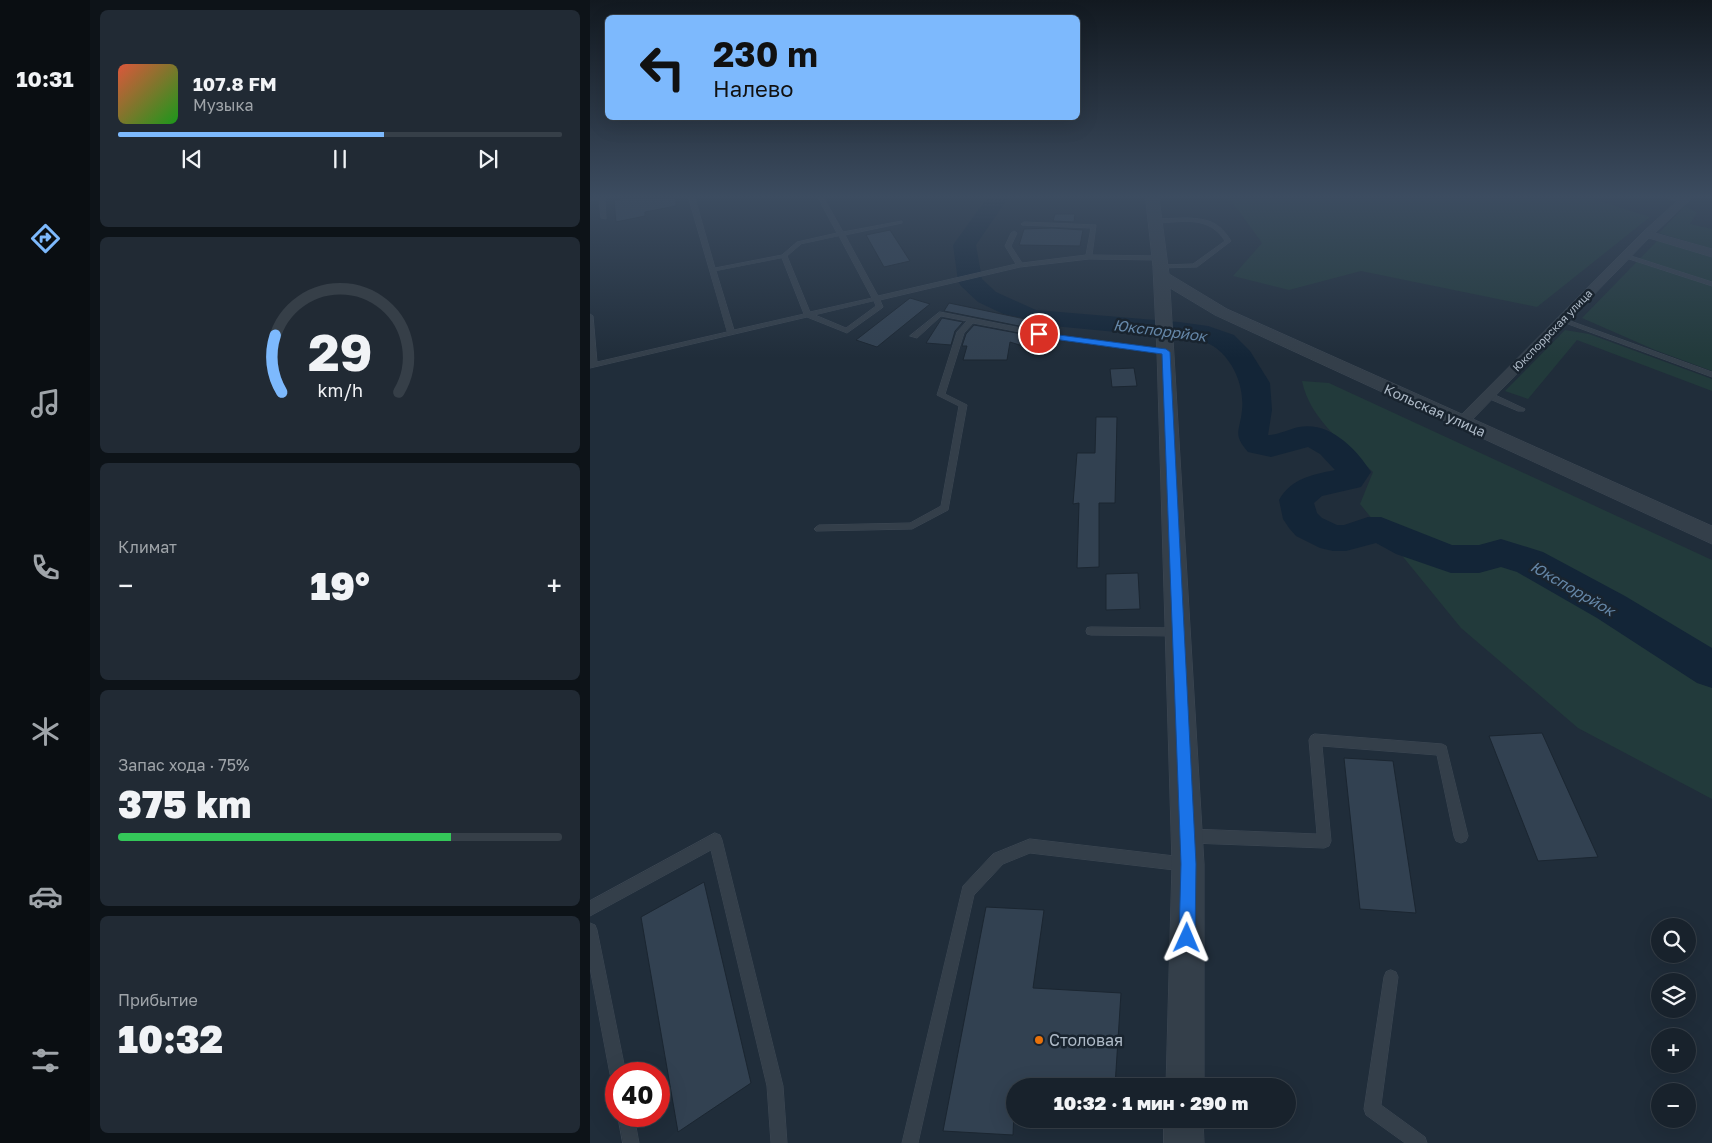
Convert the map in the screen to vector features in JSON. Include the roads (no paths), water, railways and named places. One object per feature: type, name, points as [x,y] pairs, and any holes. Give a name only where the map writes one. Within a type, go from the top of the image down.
[{"type":"street","points":[[1159,251],[1166,352],[1188,864],[1185,1078]]},
{"type":"street","name":"Юкспоррская улица","points":[[1462,422],[1630,251]]},
{"type":"street","name":"Кольская улица","points":[[1161,267],[1221,312],[1712,536]]},
{"type":"street","points":[[1163,314],[1191,304],[1202,305],[1221,312]]},
{"type":"street","points":[[1184,1128],[1184,1143]]},
{"type":"lane","points":[[708,251],[731,333]]},
{"type":"lane","points":[[713,270],[784,256],[789,251]]},
{"type":"lane","points":[[784,256],[808,315],[847,331],[880,307],[850,251]]},
{"type":"lane","points":[[1011,251],[1018,265]]},
{"type":"lane","points":[[1089,257],[1090,251]]},
{"type":"lane","points":[[590,316],[591,366],[1018,265],[1089,257],[1161,267],[1195,266],[1214,251]]},
{"type":"lane","points":[[1626,256],[1712,284]]},
{"type":"lane","points":[[914,336],[940,314],[1056,338],[1166,352]]},
{"type":"lane","points":[[1562,320],[1712,376]]},
{"type":"lane","points":[[819,529],[912,526],[945,508],[963,405],[941,395],[961,332],[971,321]]},
{"type":"lane","points":[[1488,395],[1521,409]]},
{"type":"lane","points":[[1091,631],[1178,632]]},
{"type":"lane","points":[[1187,835],[1324,840],[1315,740],[1442,750],[1461,836]]},
{"type":"lane","points":[[590,909],[715,840],[775,1086],[779,1143]]},
{"type":"lane","points":[[910,1143],[968,891],[998,859],[1030,846],[1188,864]]},
{"type":"lane","points":[[590,930],[616,1062]]},
{"type":"lane","points":[[1391,977],[1372,1109],[1419,1143]]},
{"type":"lane","points":[[628,1127],[631,1143]]},
{"type":"waterway","name":"Юкспоррйок","points":[[965,251],[970,281],[987,297],[1031,317],[1179,330],[1208,334],[1224,341],[1240,357],[1255,383],[1257,410],[1252,431],[1253,438],[1259,445],[1271,446],[1300,437],[1309,436],[1317,438],[1331,447],[1354,472],[1349,479],[1311,487],[1296,500],[1301,519],[1309,527],[1333,538],[1346,538],[1368,530],[1381,530],[1409,544],[1451,559],[1479,559],[1501,553],[1530,562],[1611,607],[1712,670]]},
{"type":"place","name":"Столовая","points":[[1039,1040]]}]
